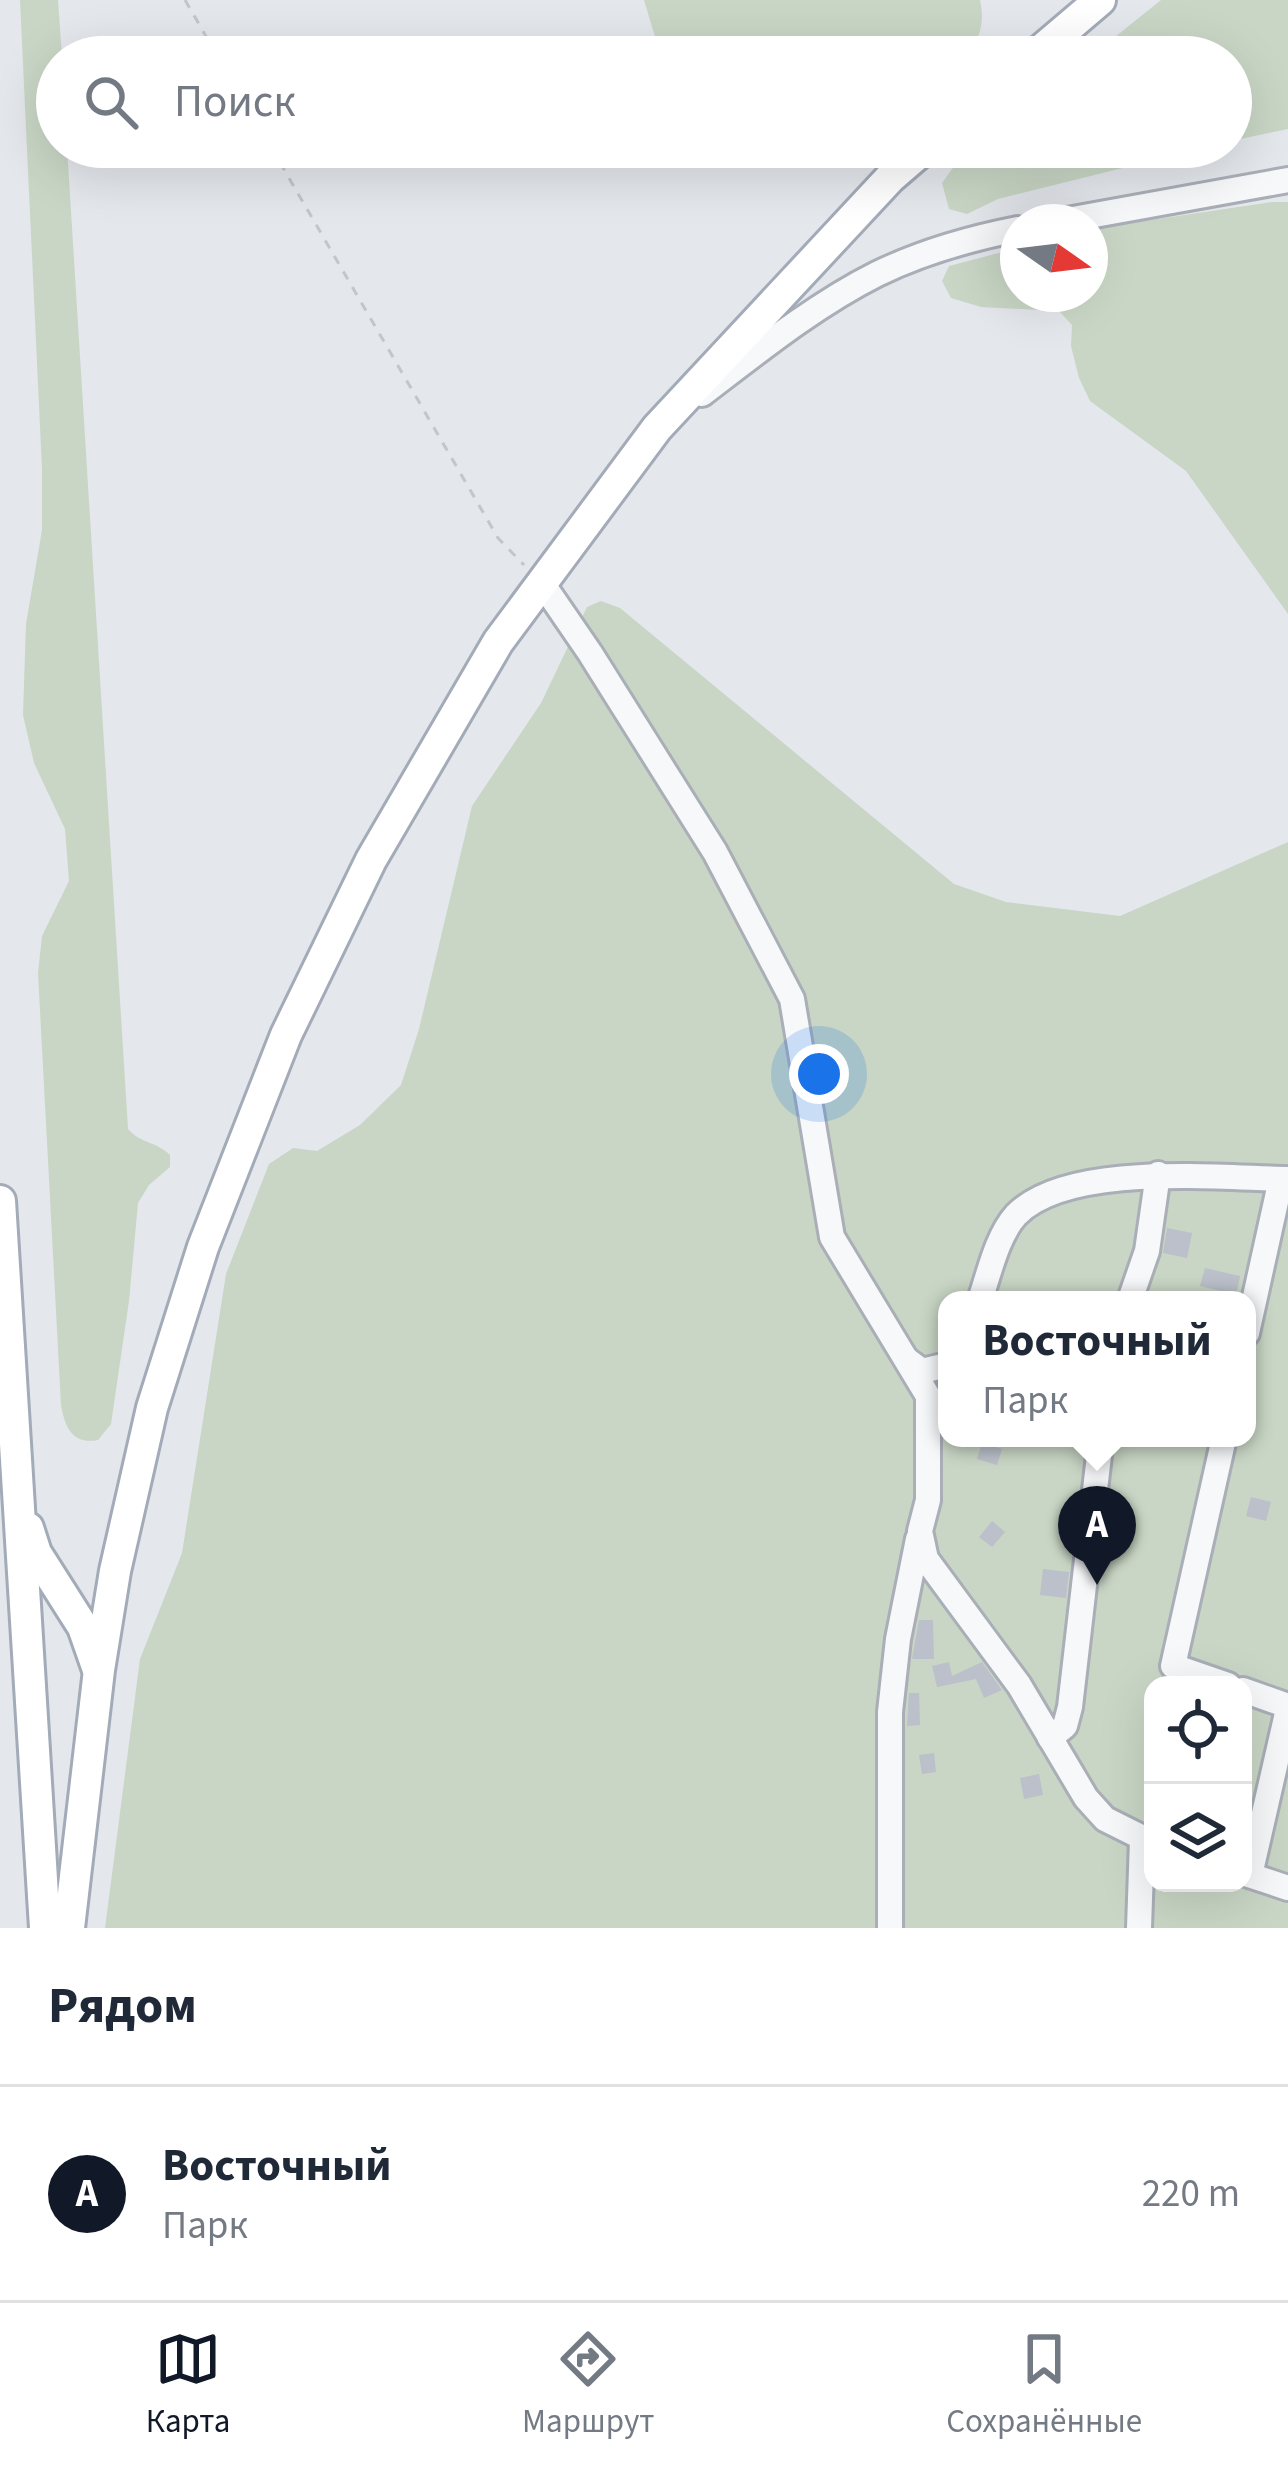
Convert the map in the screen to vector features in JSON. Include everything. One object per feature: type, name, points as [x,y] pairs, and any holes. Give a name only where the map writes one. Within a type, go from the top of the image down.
[{"type":"main road","points":[[1058,36],[1100,0]]},
{"type":"main road","points":[[69,1928],[99,1670],[115,1571],[152,1408],[203,1247],[286,1035],[371,860],[498,642],[657,428],[903,168]]},
{"type":"main road","points":[[0,1202],[45,1928]]},
{"type":"main road","points":[[17,1494],[36,1553],[82,1627],[99,1670]]},
{"type":"street","points":[[1108,213],[1288,180]]},
{"type":"street","points":[[657,428],[767,344],[878,273],[1000,233]]},
{"type":"street","points":[[542,583],[715,852],[770,950],[792,999],[832,1237],[928,1396],[928,1500],[898,1640],[890,1712],[890,1928]]},
{"type":"street","points":[[1133,1291],[1147,1251],[1158,1174]]},
{"type":"street","points":[[983,1291],[1004,1235],[1015,1216],[1035,1201],[1090,1183],[1158,1174],[1284,1179],[1256,1296]]},
{"type":"street","points":[[906,1358],[922,1371],[938,1367]]},
{"type":"street","points":[[1050,1738],[1065,1726],[1070,1707],[1100,1447]]},
{"type":"street","points":[[1202,1676],[1173,1666],[1222,1447]]},
{"type":"street","points":[[920,1531],[926,1559],[939,1581],[1018,1684],[1086,1798],[1106,1819],[1144,1840]]},
{"type":"street","points":[[1252,1693],[1288,1707],[1252,1854]]},
{"type":"street","points":[[1139,1928],[1144,1874]]},
{"type":"street","points":[[1252,1876],[1288,1888]]},
{"type":"path","points":[[185,0],[206,36]]},
{"type":"path","points":[[283,168],[498,538],[542,583]]},
{"type":"green space","points":[[20,0],[58,0],[61,36],[36,36],[36,168],[68,168],[128,1129],[170,1155],[170,1167],[149,1185],[138,1203],[111,1424],[98,1440],[89,1441],[71,1433],[61,1405],[38,973],[42,936],[69,881],[65,829],[34,763],[23,715],[26,624],[42,530]]},
{"type":"green space","points":[[644,0],[980,0],[982,16],[978,36],[655,36]]},
{"type":"green space","points":[[1161,0],[1288,0],[1288,129],[1252,137],[1252,36],[1116,36]]},
{"type":"green space","points":[[953,168],[1123,168],[998,199],[967,214],[949,209],[942,183]]},
{"type":"green space","points":[[1288,202],[1288,614],[1186,471],[1090,401],[1079,378],[1071,346],[1072,325],[1060,312],[1108,312],[1108,226]]},
{"type":"green space","points":[[1000,253],[1000,308],[951,298],[942,281],[949,266]]},
{"type":"green space","points":[[601,601],[620,608],[954,884],[1006,902],[1120,916],[1288,842],[1288,1928],[105,1928],[140,1659],[182,1553],[226,1274],[269,1164],[293,1148],[317,1151],[360,1125],[401,1085],[419,1029],[472,806],[541,703],[587,607]]},
{"type":"building","points":[[1167,1228],[1192,1233],[1187,1258],[1163,1253]]},
{"type":"building","points":[[1205,1268],[1240,1276],[1237,1291],[1200,1286]]},
{"type":"building","points":[[981,1447],[1002,1449],[997,1465],[977,1459]]},
{"type":"building","points":[[1251,1497],[1271,1502],[1266,1521],[1246,1516]]},
{"type":"building","points":[[992,1521],[1005,1532],[992,1547],[979,1537]]},
{"type":"building","points":[[1043,1569],[1069,1572],[1066,1598],[1040,1595]]},
{"type":"building","points":[[919,1620],[933,1620],[934,1659],[912,1659]]},
{"type":"building","points":[[949,1662],[952,1676],[982,1662],[1002,1690],[984,1698],[976,1679],[937,1687],[932,1666]]},
{"type":"building","points":[[909,1693],[919,1693],[920,1725],[907,1726]]},
{"type":"building","points":[[934,1753],[936,1772],[922,1774],[919,1755]]},
{"type":"building","points":[[1039,1774],[1043,1795],[1024,1799],[1020,1778]]},
{"type":"place","name":"Восточный","points":[[1097,1585]]}]
